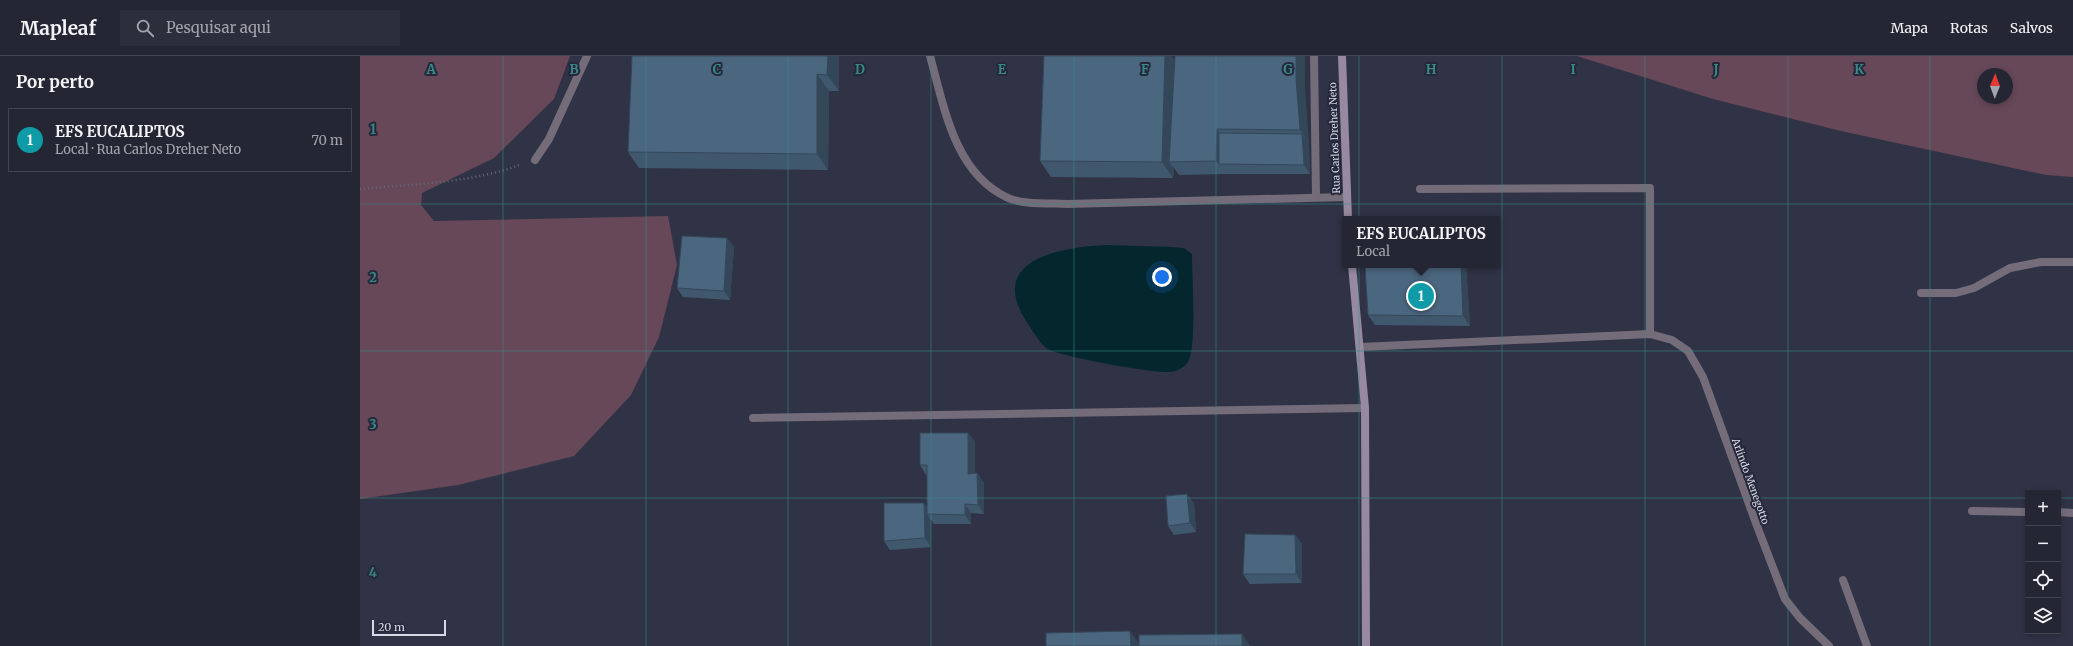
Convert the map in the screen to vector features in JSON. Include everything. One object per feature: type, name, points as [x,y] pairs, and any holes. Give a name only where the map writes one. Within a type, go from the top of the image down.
[{"type":"main road","name":"Rua Carlos Dreher Neto","points":[[1342,56],[1348,216]]},
{"type":"main road","points":[[1352,268],[1365,408],[1366,646]]},
{"type":"street","points":[[535,160],[548,139],[587,56]]},
{"type":"street","points":[[930,56],[947,120],[962,155],[984,184],[1007,198],[1036,203],[1066,204],[1346,197]]},
{"type":"street","points":[[1314,56],[1316,197]]},
{"type":"street","points":[[1420,189],[1650,188],[1650,334]]},
{"type":"street","points":[[1921,293],[1956,293],[1974,288],[2010,268],[2041,262],[2073,262]]},
{"type":"street","name":"Arlindo Menegotto","points":[[1360,347],[1650,334],[1672,340],[1688,352],[1703,377],[1785,599],[1800,618],[1829,646]]},
{"type":"street","points":[[753,418],[1365,408]]},
{"type":"street","points":[[1972,511],[2025,512]]},
{"type":"street","points":[[2061,512],[2073,513]]},
{"type":"street","points":[[1843,580],[1867,646]]},
{"type":"path","points":[[360,189],[470,177],[506,171],[535,160]]},
{"type":"shaded area","points":[[360,56],[570,56],[554,99],[494,158],[422,193],[421,205],[434,221],[668,216],[677,265],[659,337],[631,395],[574,456],[458,485],[360,499]]},
{"type":"shaded area","points":[[1577,56],[2073,56],[2073,177],[2046,175],[1841,131],[1713,99]]},
{"type":"shaded area","points":[[1106,245],[1184,248],[1192,254],[1193,327],[1191,354],[1188,362],[1176,371],[1158,372],[1143,370],[1085,359],[1053,351],[1043,345],[1023,316],[1015,296],[1016,280],[1024,268],[1037,259],[1053,253],[1090,246]]},
{"type":"building","points":[[632,56],[828,56],[827,75],[817,74],[817,154],[628,152]]},
{"type":"building","points":[[1044,56],[1165,56],[1162,162],[1040,161]]},
{"type":"building","points":[[1175,56],[1296,56],[1300,130],[1217,129],[1216,161],[1169,162]]},
{"type":"building","points":[[1219,133],[1302,134],[1304,165],[1219,164]]},
{"type":"building","points":[[682,236],[727,238],[724,291],[677,288]]},
{"type":"building","points":[[1365,268],[1461,268],[1463,316],[1368,315]]},
{"type":"building","points":[[920,433],[968,433],[968,474],[977,473],[978,505],[965,504],[965,515],[927,514],[927,465],[920,465]]},
{"type":"building","points":[[1187,494],[1190,523],[1168,526],[1166,496]]},
{"type":"building","points":[[884,503],[924,503],[925,538],[884,541]]},
{"type":"building","points":[[1245,534],[1295,535],[1296,574],[1243,574]]},
{"type":"building","points":[[1130,631],[1131,646],[1046,646],[1046,633]]},
{"type":"building","points":[[1242,634],[1242,646],[1139,646],[1139,635]]},
{"type":"place","name":"EFS EUCALIPTOS","points":[[1421,296]]}]
